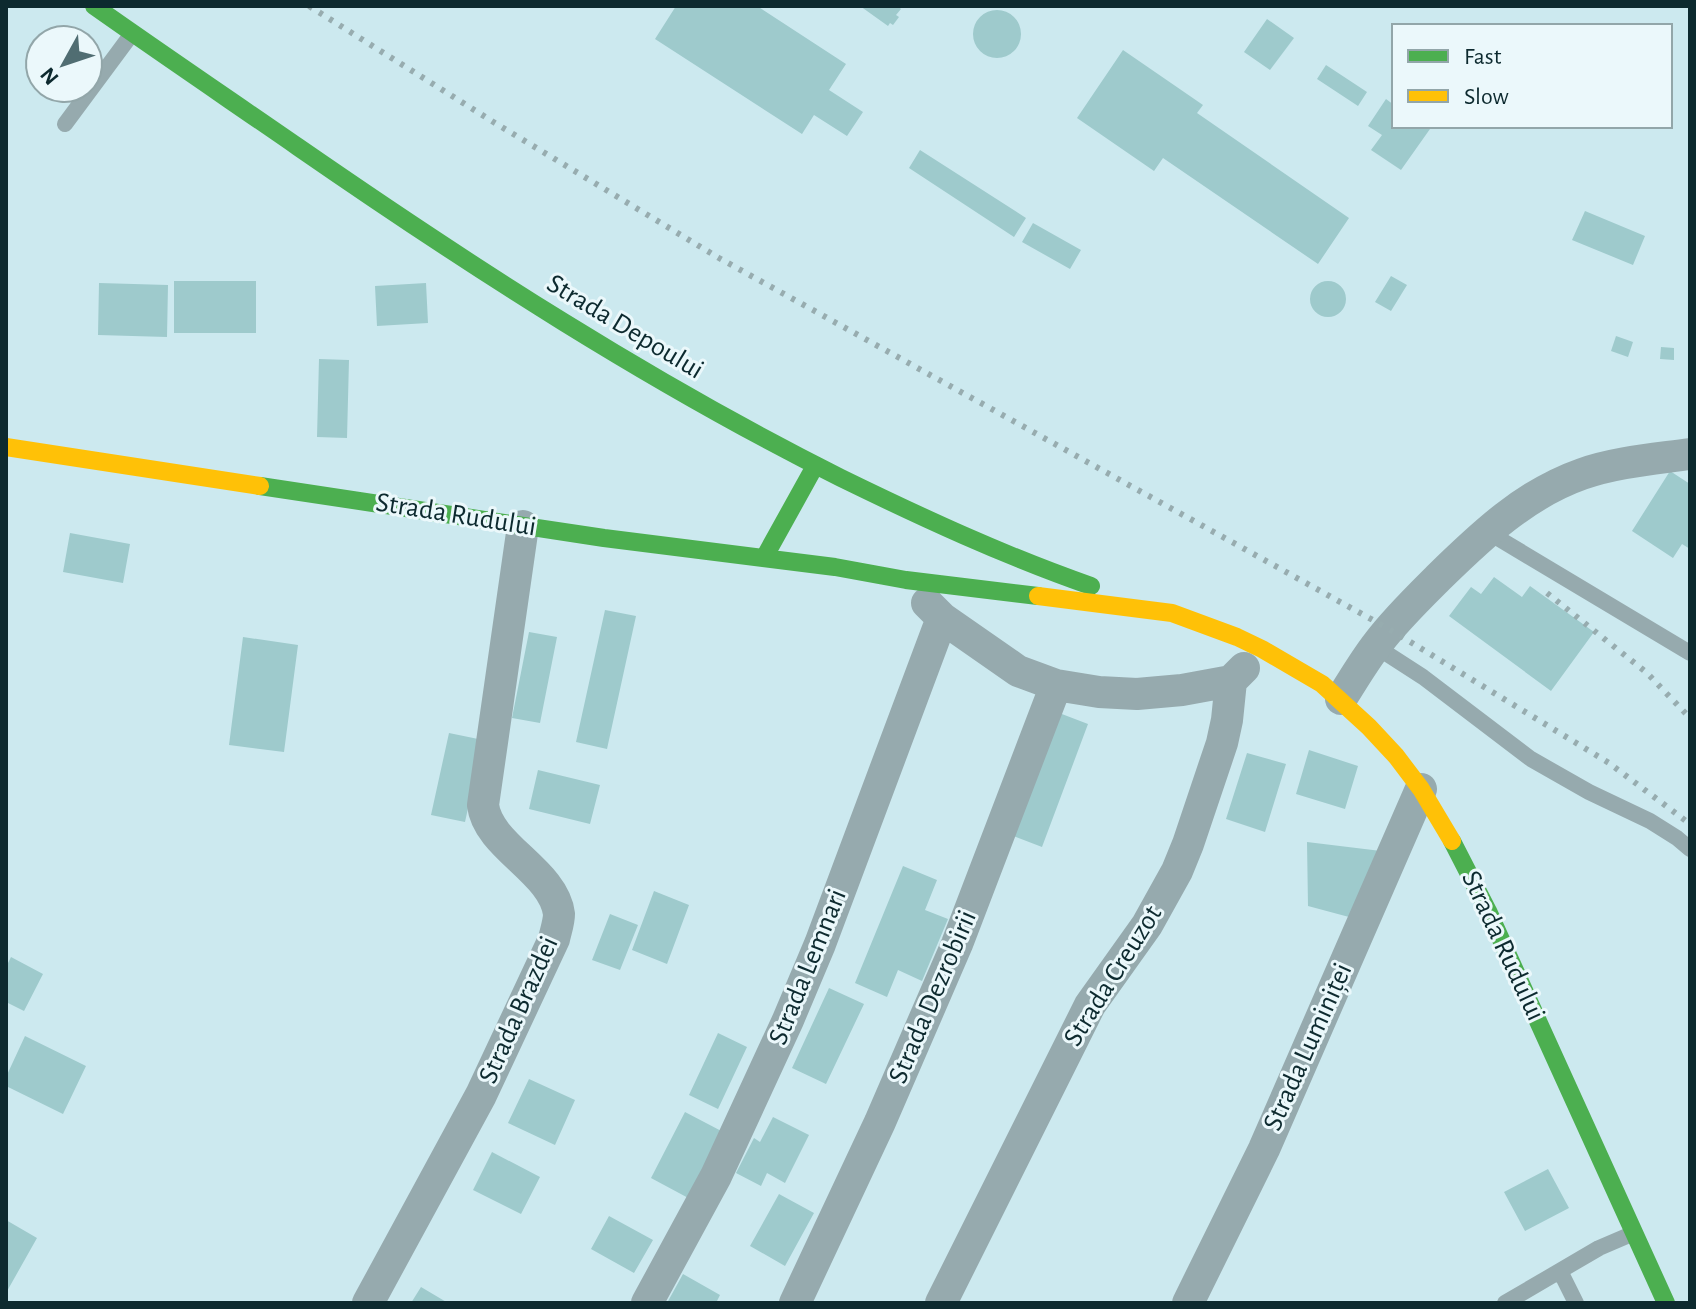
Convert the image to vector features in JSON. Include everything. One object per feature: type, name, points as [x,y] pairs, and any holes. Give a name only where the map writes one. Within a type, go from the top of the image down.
[{"type":"main road","name":"Strada Depoului","points":[[94,6],[473,266],[683,396],[815,466],[970,539],[1062,577],[1172,613]]},
{"type":"main road","name":"Strada Rudului","points":[[6,447],[604,538],[1172,613],[1262,649],[1322,684],[1341,699],[1396,756],[1445,827],[1482,898],[1666,1303]]},
{"type":"main road","points":[[764,558],[815,466]]},
{"type":"street","points":[[1341,699],[1375,646],[1403,612],[1486,531],[1520,505],[1554,485],[1584,473],[1648,459],[1690,454]]},
{"type":"street","name":"Strada Brazdei","points":[[368,1303],[481,1095],[559,923],[555,900],[491,828],[483,805],[523,526]]},
{"type":"street","points":[[906,580],[942,618],[1018,671],[1056,685],[1137,694],[1182,690],[1231,681],[1262,649]]},
{"type":"street","name":"Strada Lemnari","points":[[647,1303],[716,1176],[788,1020],[820,944],[942,618]]},
{"type":"street","name":"Strada Creuzot","points":[[941,1303],[1084,1016],[1147,925],[1177,871],[1222,743],[1231,681]]},
{"type":"street","name":"Strada Dezrobirii","points":[[795,1303],[880,1122],[957,944],[1056,685]]},
{"type":"street","name":"Strada Luminiței","points":[[1188,1303],[1264,1149],[1421,789]]},
{"type":"lane","points":[[65,124],[132,34]]},
{"type":"lane","points":[[1486,531],[1690,653]]},
{"type":"lane","points":[[1375,646],[1423,677],[1531,759],[1589,792],[1650,821],[1690,849]]},
{"type":"lane","points":[[1505,1303],[1599,1248],[1634,1233]]},
{"type":"lane","points":[[1560,1271],[1576,1303]]},
{"type":"building","points":[[676,6],[757,6],[846,64],[829,90],[863,112],[847,136],[814,115],[802,134],[655,39]]},
{"type":"building","points":[[860,6],[898,6],[901,9],[893,25],[890,23],[888,26]]},
{"type":"building","points":[[997,10],[1014,17],[1021,34],[1014,51],[997,58],[980,51],[973,34],[980,17]]},
{"type":"building","points":[[1267,19],[1294,38],[1270,70],[1244,52]]},
{"type":"building","points":[[1123,50],[1203,105],[1197,113],[1349,218],[1318,264],[1163,158],[1154,171],[1077,118]]},
{"type":"building","points":[[1326,65],[1367,92],[1358,106],[1317,79]]},
{"type":"building","points":[[1386,99],[1392,104],[1392,128],[1430,129],[1401,170],[1371,150],[1382,135],[1368,126]]},
{"type":"building","points":[[920,150],[1026,218],[1014,237],[909,168]]},
{"type":"building","points":[[1585,211],[1645,236],[1633,265],[1572,240]]},
{"type":"building","points":[[1033,223],[1081,250],[1070,269],[1022,242]]},
{"type":"building","points":[[1391,276],[1407,285],[1391,311],[1375,302]]},
{"type":"building","points":[[174,281],[256,281],[256,333],[174,333]]},
{"type":"building","points":[[1328,281],[1341,286],[1346,299],[1341,312],[1328,317],[1315,312],[1310,299],[1315,286]]},
{"type":"building","points":[[99,283],[168,285],[167,337],[98,335]]},
{"type":"building","points":[[426,283],[428,323],[377,326],[375,286]]},
{"type":"building","points":[[1616,336],[1633,342],[1628,357],[1611,351]]},
{"type":"building","points":[[1661,347],[1674,348],[1674,360],[1660,359]]},
{"type":"building","points":[[319,359],[349,360],[347,438],[317,437]]},
{"type":"building","points":[[1670,471],[1690,484],[1690,549],[1682,544],[1673,558],[1632,531]]},
{"type":"building","points":[[70,533],[130,544],[123,583],[63,572]]},
{"type":"building","points":[[1494,577],[1522,597],[1530,586],[1594,632],[1551,691],[1449,616],[1471,587],[1481,594]]},
{"type":"building","points":[[605,610],[636,616],[607,749],[576,742]]},
{"type":"building","points":[[529,632],[557,637],[540,723],[512,718]]},
{"type":"building","points":[[243,637],[298,645],[284,752],[229,745]]},
{"type":"building","points":[[1054,711],[1088,724],[1042,847],[1008,834]]},
{"type":"building","points":[[449,733],[483,740],[465,822],[431,815]]},
{"type":"building","points":[[1309,750],[1358,766],[1345,809],[1296,794]]},
{"type":"building","points":[[1247,753],[1286,764],[1265,832],[1226,819]]},
{"type":"building","points":[[538,770],[600,785],[590,824],[529,809]]},
{"type":"building","points":[[1307,842],[1381,851],[1349,917],[1308,906]]},
{"type":"building","points":[[903,866],[937,880],[925,910],[948,919],[922,981],[898,970],[887,997],[855,983]]},
{"type":"building","points":[[654,891],[689,905],[667,964],[632,950]]},
{"type":"building","points":[[610,914],[638,925],[620,970],[592,960]]},
{"type":"building","points":[[11,957],[43,974],[24,1011],[6,1002],[6,967]]},
{"type":"building","points":[[829,988],[864,1004],[826,1084],[792,1068]]},
{"type":"building","points":[[718,1033],[747,1047],[718,1109],[689,1095]]},
{"type":"building","points":[[25,1036],[86,1066],[63,1114],[6,1086],[6,1077]]},
{"type":"building","points":[[529,1079],[575,1100],[555,1145],[508,1123]]},
{"type":"building","points":[[685,1112],[727,1134],[692,1200],[651,1178]]},
{"type":"building","points":[[773,1117],[809,1135],[785,1183],[767,1173],[761,1186],[736,1173],[754,1138],[760,1142]]},
{"type":"building","points":[[492,1152],[540,1177],[521,1214],[473,1190]]},
{"type":"building","points":[[1548,1169],[1569,1208],[1525,1231],[1504,1192]]},
{"type":"building","points":[[779,1194],[814,1213],[785,1266],[750,1246]]},
{"type":"building","points":[[609,1216],[653,1240],[634,1273],[591,1249]]},
{"type":"building","points":[[6,1220],[37,1238],[6,1293]]},
{"type":"building","points":[[683,1274],[720,1295],[716,1303],[667,1303]]},
{"type":"building","points":[[421,1287],[448,1303],[411,1303]]},
{"type":"railway","points":[[309,6],[719,258],[1389,629],[1609,763],[1690,824]]},
{"type":"railway","points":[[1547,593],[1647,673],[1690,718]]},
{"type":"traffic: fast","points":[[94,6],[430,236],[632,363],[841,478],[964,536],[1091,586]]},
{"type":"traffic: fast","points":[[764,558],[815,466]]},
{"type":"traffic: fast","points":[[260,486],[604,538],[1038,596]]},
{"type":"traffic: fast","points":[[1452,841],[1488,911],[1666,1303]]},
{"type":"traffic: slow","points":[[6,447],[260,486]]},
{"type":"traffic: slow","points":[[1038,596],[1172,613],[1237,637],[1322,684],[1396,756],[1421,789],[1452,841]]}]
